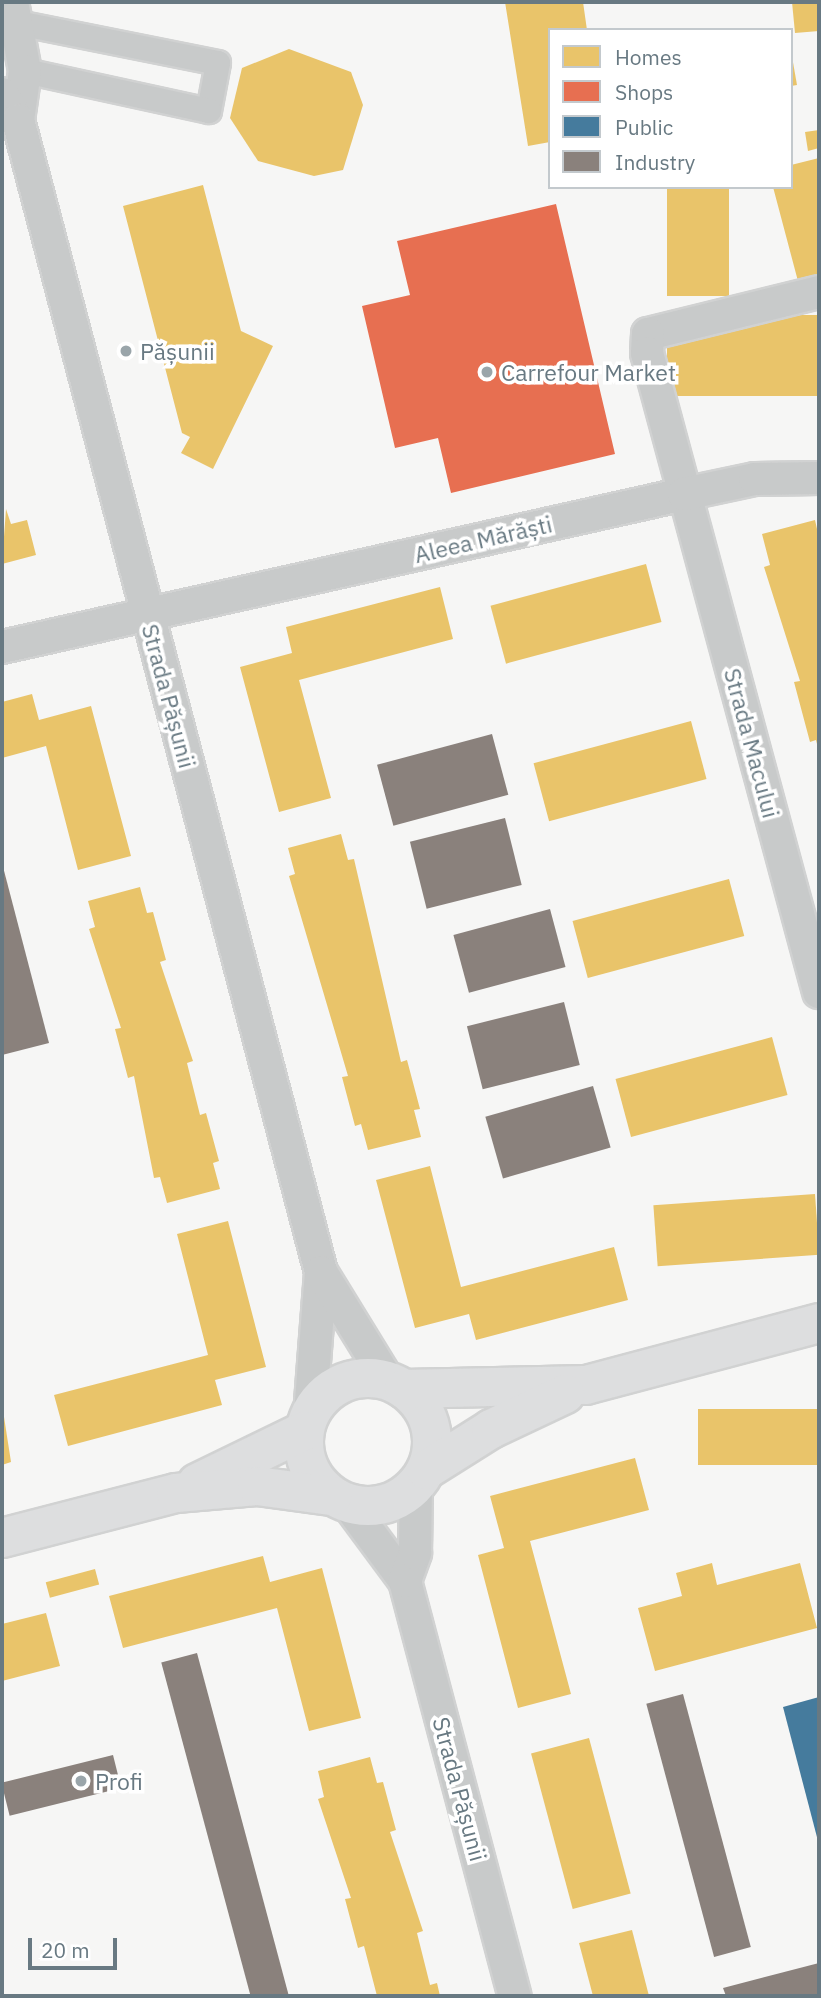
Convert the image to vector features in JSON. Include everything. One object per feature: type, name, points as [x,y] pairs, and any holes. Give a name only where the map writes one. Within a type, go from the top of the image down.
[{"type":"main road","points":[[2,1538],[176,1493],[257,1486],[385,1505],[491,1429],[586,1385],[819,1323]]},
{"type":"main road","points":[[176,1493],[307,1422],[351,1380],[396,1385],[586,1385]]},
{"type":"main road","points":[[396,1385],[422,1408],[432,1434],[421,1478]]},
{"type":"main road","points":[[307,1422],[308,1468],[340,1500]]},
{"type":"street","name":"Strada Pășunii","points":[[15,13],[25,71],[10,107],[148,615],[321,1272],[396,1385]]},
{"type":"street","points":[[15,13],[218,63],[209,111],[25,71]]},
{"type":"street","name":"Strada Macului","points":[[819,292],[649,334],[652,384],[819,992]]},
{"type":"street","name":"Aleea Mărăști","points":[[2,647],[755,479],[819,478]]},
{"type":"street","name":"Strada Pășunii","points":[[307,1422],[321,1272]]},
{"type":"street","points":[[405,1581],[415,1553],[421,1478]]},
{"type":"street","name":"Strada Pășunii","points":[[340,1500],[405,1581],[515,1996]]},
{"type":"building: Homes","points":[[505,2],[583,2],[587,28],[548,28],[548,142],[528,146]]},
{"type":"building: Homes","points":[[792,2],[819,2],[819,31],[795,33]]},
{"type":"building: Homes","points":[[289,49],[351,72],[363,105],[343,170],[314,176],[258,161],[230,118],[242,68]]},
{"type":"building: Homes","points":[[793,62],[797,85],[793,86]]},
{"type":"building: Homes","points":[[819,130],[819,148],[808,151],[805,132]]},
{"type":"building: Homes","points":[[819,158],[819,280],[799,285],[774,189],[793,189],[793,164]]},
{"type":"building: Homes","points":[[203,185],[241,331],[273,346],[213,469],[181,453],[190,437],[182,433],[123,206]]},
{"type":"building: Homes","points":[[667,189],[729,189],[729,296],[667,296]]},
{"type":"building: Homes","points":[[667,315],[819,315],[819,396],[667,396]]},
{"type":"building: Homes","points":[[6,509],[11,524],[27,520],[36,555],[2,564]]},
{"type":"building: Homes","points":[[815,520],[819,538],[818,748],[816,740],[810,742],[794,682],[800,681],[764,567],[770,565],[762,534]]},
{"type":"building: Homes","points":[[646,564],[662,622],[506,664],[490,606]]},
{"type":"building: Homes","points":[[440,587],[453,639],[299,680],[331,798],[279,812],[240,667],[292,653],[286,627]]},
{"type":"building: Homes","points":[[32,694],[39,720],[91,706],[131,856],[78,870],[46,746],[2,758],[2,702]]},
{"type":"building: Homes","points":[[691,721],[707,779],[549,821],[534,763]]},
{"type":"building: Homes","points":[[341,834],[348,860],[354,859],[401,1062],[407,1060],[420,1109],[414,1110],[421,1137],[368,1150],[361,1124],[355,1126],[342,1077],[348,1076],[289,876],[295,874],[288,848]]},
{"type":"building: Homes","points":[[729,879],[744,936],[588,978],[573,921]]},
{"type":"building: Homes","points":[[140,887],[147,913],[153,912],[166,960],[160,962],[193,1061],[187,1063],[200,1115],[206,1113],[219,1161],[213,1163],[220,1189],[167,1203],[160,1177],[154,1178],[134,1076],[128,1078],[115,1029],[121,1028],[89,929],[95,927],[88,901]]},
{"type":"building: Homes","points":[[772,1037],[788,1095],[631,1137],[616,1079]]},
{"type":"building: Homes","points":[[430,1166],[461,1287],[614,1247],[628,1300],[476,1340],[469,1314],[415,1328],[376,1180]]},
{"type":"building: Homes","points":[[815,1194],[819,1255],[658,1266],[653,1205]]},
{"type":"building: Homes","points":[[228,1221],[266,1367],[215,1380],[222,1405],[68,1446],[54,1395],[208,1355],[177,1234]]},
{"type":"building: Homes","points":[[2,1404],[11,1462],[2,1465]]},
{"type":"building: Homes","points":[[698,1409],[819,1409],[819,1465],[698,1465]]},
{"type":"building: Homes","points":[[635,1458],[649,1510],[530,1541],[571,1694],[518,1708],[478,1555],[504,1548],[490,1496]]},
{"type":"building: Homes","points":[[263,1556],[270,1582],[322,1568],[361,1718],[309,1731],[277,1608],[123,1648],[109,1596]]},
{"type":"building: Homes","points":[[712,1563],[717,1585],[800,1563],[817,1628],[655,1671],[638,1608],[682,1596],[676,1573]]},
{"type":"building: Homes","points":[[95,1569],[99,1584],[50,1598],[46,1582]]},
{"type":"building: Homes","points":[[46,1613],[60,1666],[2,1681],[2,1624]]},
{"type":"building: Homes","points":[[589,1738],[631,1894],[573,1909],[531,1754]]},
{"type":"building: Homes","points":[[370,1757],[377,1783],[383,1782],[396,1830],[390,1832],[423,1931],[417,1933],[430,1985],[437,1983],[440,1996],[377,1996],[364,1946],[358,1948],[345,1899],[351,1898],[318,1799],[324,1797],[318,1771]]},
{"type":"building: Homes","points":[[632,1930],[649,1996],[593,1996],[579,1943]]},
{"type":"building: Shops","name":"Carrefour Market","points":[[556,204],[615,454],[451,493],[438,438],[395,448],[362,306],[410,295],[397,241]]},
{"type":"building: Public","points":[[819,1697],[819,1841],[818,1841],[783,1707]]},
{"type":"building: Industry","points":[[492,734],[508,795],[393,826],[377,765]]},
{"type":"building: Industry","points":[[505,818],[522,885],[427,909],[410,842]]},
{"type":"building: Industry","points":[[2,863],[49,1043],[2,1055]]},
{"type":"building: Industry","points":[[550,909],[566,967],[469,993],[453,935]]},
{"type":"building: Industry","points":[[564,1002],[580,1065],[483,1089],[467,1026]]},
{"type":"building: Industry","points":[[593,1086],[611,1148],[503,1178],[485,1117]]},
{"type":"building: Industry","points":[[197,1653],[289,1996],[251,1996],[161,1663]]},
{"type":"building: Industry","points":[[683,1694],[751,1947],[714,1957],[646,1704]]},
{"type":"building: Industry","points":[[113,1755],[121,1788],[10,1816],[2,1783]]},
{"type":"building: Industry","points":[[819,1963],[819,1996],[726,1996],[723,1988]]},
{"type":"place","name":"Pășunii","points":[[126,351]]},
{"type":"place","name":"Carrefour Market","points":[[487,372]]},
{"type":"place","name":"Profi","points":[[81,1781]]}]
